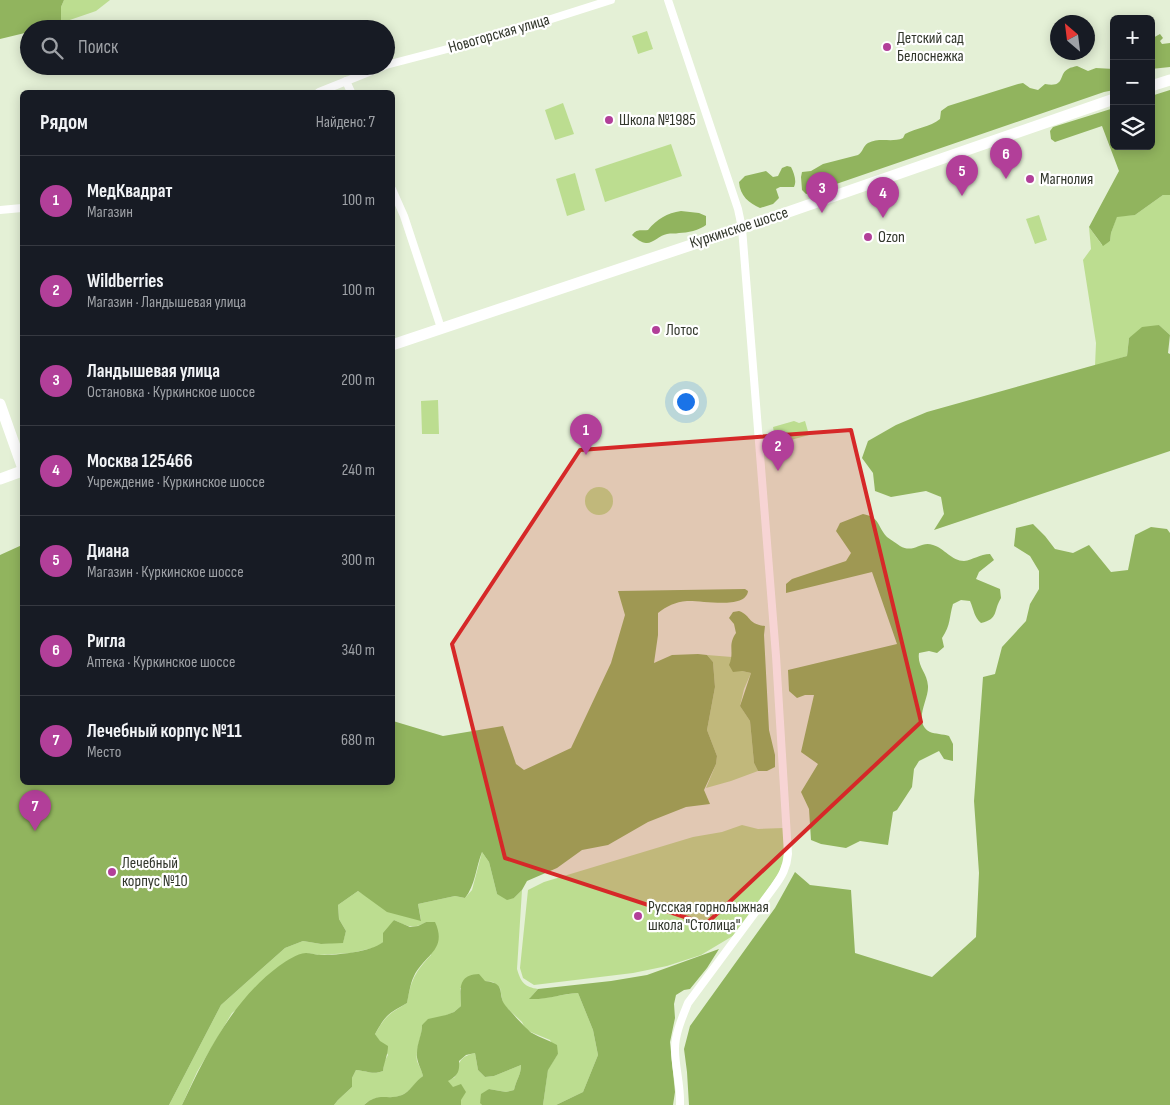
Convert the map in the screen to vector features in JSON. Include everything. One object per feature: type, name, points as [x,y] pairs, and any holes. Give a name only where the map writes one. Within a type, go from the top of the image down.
[{"type":"main road","points":[[1155,85],[1170,80]]},
{"type":"main road","name":"Куркинское шоссе","points":[[395,343],[742,228],[1110,100]]},
{"type":"main road","points":[[0,404],[20,460]]},
{"type":"main road","points":[[0,479],[20,472]]},
{"type":"street","name":"Новогорская улица","points":[[395,63],[501,36],[611,0]]},
{"type":"street","points":[[668,0],[738,209],[742,228],[772,592],[787,832],[787,864],[784,873],[688,1003],[681,1020],[675,1049],[680,1087],[680,1105]]},
{"type":"street","name":"Новогорская улица","points":[[324,90],[362,75]]},
{"type":"street","points":[[346,81],[350,90]]},
{"type":"street","points":[[395,196],[404,216],[441,328]]},
{"type":"street","points":[[0,210],[20,208]]},
{"type":"highlighted area","points":[[851,430],[921,722],[706,924],[505,858],[452,644],[580,450]]},
{"type":"green space","points":[[0,0],[64,0],[61,7],[61,20],[20,20],[20,34],[0,39]]},
{"type":"green space","points":[[64,0],[110,0],[96,11],[70,20],[61,20],[61,7]]},
{"type":"green space","points":[[647,31],[653,49],[638,54],[632,36]]},
{"type":"green space","points":[[1160,34],[1163,38],[1160,41],[1162,44],[1170,43],[1170,67],[1155,69],[1155,37]]},
{"type":"green space","points":[[1077,66],[1088,71],[1096,68],[1110,69],[1110,91],[810,193],[806,194],[802,190],[802,172],[811,171],[823,164],[858,155],[866,144],[872,141],[903,138],[905,134],[940,119],[941,111],[948,106],[1018,84],[1023,83],[1030,88],[1038,90],[1045,84],[1056,84],[1065,71]]},
{"type":"green space","points":[[1170,90],[1170,195],[1163,195],[1135,215],[1117,217],[1110,241],[1103,246],[1089,227],[1119,171],[1111,150],[1155,150],[1155,95]]},
{"type":"green space","points":[[563,103],[574,134],[555,140],[545,110]]},
{"type":"green space","points":[[1110,109],[1110,147],[1102,126],[1055,142],[1051,139],[1050,131],[1053,127]]},
{"type":"green space","points":[[671,144],[682,176],[605,202],[595,169]]},
{"type":"green space","points":[[791,167],[794,174],[794,187],[780,187],[776,189],[779,198],[773,204],[760,208],[752,204],[743,195],[739,182],[745,176],[766,171],[773,177],[778,176],[782,168]]},
{"type":"green space","points":[[575,173],[585,210],[567,216],[556,179]]},
{"type":"green space","points":[[1163,195],[1170,195],[1170,335],[1159,325],[1129,338],[1127,356],[1095,366],[1096,343],[1083,260],[1091,249],[1089,227],[1102,245],[1110,241],[1117,216],[1135,215]]},
{"type":"green space","points":[[681,211],[699,213],[706,216],[706,225],[689,232],[664,235],[648,243],[644,243],[632,235],[637,231],[648,230],[659,220],[671,213]]},
{"type":"green space","points":[[1039,215],[1047,240],[1035,244],[1026,219]]},
{"type":"green space","points":[[1159,325],[1170,335],[1168,353],[1170,354],[1170,451],[934,530],[944,514],[941,497],[926,491],[891,497],[875,491],[873,473],[862,458],[868,441],[896,425],[927,412],[1127,356],[1129,338],[1142,327]]},
{"type":"green space","points":[[438,400],[439,434],[422,434],[421,401]]},
{"type":"green space","points":[[794,421],[799,423],[805,421],[809,435],[776,444],[773,427]]},
{"type":"green space","points":[[599,487],[609,491],[613,501],[609,511],[599,515],[589,511],[585,501],[589,491]]},
{"type":"green space","points":[[863,514],[873,517],[887,537],[905,548],[909,549],[929,544],[956,559],[964,561],[990,554],[994,560],[979,572],[976,579],[1000,589],[1001,598],[993,617],[981,623],[975,616],[970,601],[961,600],[953,604],[948,625],[942,638],[944,647],[937,653],[929,651],[919,653],[919,662],[928,686],[922,723],[930,732],[949,736],[953,744],[953,761],[944,759],[939,751],[919,761],[914,769],[912,787],[897,810],[893,812],[888,845],[860,841],[846,848],[821,844],[811,840],[809,809],[801,792],[818,764],[801,752],[814,695],[805,695],[797,698],[789,691],[788,670],[897,644],[872,572],[786,593],[786,584],[792,579],[846,561],[851,553],[836,531],[840,523]]},
{"type":"green space","points":[[1033,524],[1055,549],[1073,553],[1089,545],[1111,572],[1128,570],[1135,535],[1151,527],[1167,529],[1170,533],[1170,1105],[689,1105],[684,1049],[690,1026],[775,908],[795,872],[810,885],[851,890],[855,953],[932,977],[976,937],[979,873],[974,801],[983,677],[995,674],[1002,647],[1026,621],[1030,604],[1039,589],[1039,571],[1030,556],[1014,546],[1016,528]]},
{"type":"green space","points":[[20,546],[20,785],[395,785],[395,722],[443,736],[503,726],[516,764],[524,770],[571,748],[611,663],[625,615],[618,591],[745,589],[748,591],[745,597],[740,600],[722,603],[683,602],[671,605],[658,613],[658,635],[654,663],[672,655],[698,654],[707,655],[713,662],[715,687],[707,730],[717,756],[716,764],[704,790],[710,804],[686,807],[648,822],[608,845],[582,850],[557,868],[527,881],[514,898],[507,900],[497,894],[489,862],[482,852],[473,882],[465,898],[455,896],[418,904],[421,921],[387,912],[358,891],[338,905],[339,919],[346,931],[343,943],[321,944],[303,941],[285,948],[221,1005],[169,1105],[0,1105],[0,555]]},
{"type":"green space","points":[[739,611],[755,623],[765,626],[769,730],[775,755],[775,767],[767,771],[758,771],[754,763],[750,721],[740,706],[751,673],[733,672],[729,665],[731,645],[736,633],[734,624],[729,618],[733,612]]},
{"type":"green space","points":[[707,655],[732,657],[742,671],[751,673],[744,689],[740,706],[750,721],[754,763],[758,771],[706,788],[716,764],[717,756],[707,730],[715,687],[713,662]]},
{"type":"green space","name":"Русская горнолыжная школа \"Столица\"","points":[[742,825],[758,829],[784,828],[784,845],[779,873],[736,934],[701,955],[667,966],[633,973],[534,985],[523,978],[520,968],[528,890],[544,882],[693,837],[722,832]]},
{"type":"green space","points":[[482,852],[489,862],[497,894],[514,898],[522,890],[517,969],[524,984],[538,989],[530,998],[578,993],[593,1030],[598,1055],[583,1092],[556,1105],[543,1105],[548,1069],[558,1054],[550,1040],[526,1030],[522,1022],[503,1004],[500,988],[493,982],[485,981],[460,988],[461,1006],[454,1012],[422,1025],[417,1061],[423,1076],[408,1091],[397,1097],[374,1099],[364,1105],[334,1105],[352,1087],[352,1078],[356,1070],[373,1073],[383,1071],[384,1062],[388,1055],[375,1034],[388,1016],[407,1003],[414,977],[431,955],[426,922],[413,926],[394,920],[383,942],[377,947],[351,953],[319,955],[307,953],[232,1013],[197,1072],[182,1105],[169,1105],[221,1005],[285,948],[303,941],[321,944],[343,942],[346,931],[339,919],[338,905],[358,891],[372,900],[421,920],[418,904],[455,896],[465,898],[472,890]]},
{"type":"green space","points":[[394,920],[410,927],[426,922],[435,922],[439,939],[433,952],[414,976],[407,1003],[388,1015],[375,1034],[380,1041],[388,1046],[383,1071],[373,1073],[356,1070],[352,1078],[352,1087],[334,1105],[182,1105],[211,1048],[234,1011],[279,966],[292,958],[306,953],[321,955],[345,954],[371,948],[383,942],[383,933]]},
{"type":"green space","points":[[719,949],[690,989],[676,995],[674,1004],[675,1018],[670,1042],[675,1092],[673,1105],[556,1105],[583,1092],[598,1055],[593,1030],[578,993],[529,999],[538,989],[647,975]]},
{"type":"green space","points":[[479,974],[485,981],[492,982],[499,987],[505,1005],[530,1032],[557,1045],[558,1054],[548,1070],[543,1105],[482,1105],[480,1103],[481,1094],[489,1089],[506,1092],[514,1090],[521,1065],[494,1076],[485,1077],[478,1070],[475,1053],[466,1055],[459,1061],[457,1073],[448,1081],[453,1087],[461,1084],[466,1092],[461,1100],[461,1105],[364,1105],[374,1098],[402,1095],[423,1076],[417,1056],[422,1025],[428,1019],[454,1012],[461,1006],[461,988],[464,980],[472,975]]},
{"type":"green space","points":[[475,1053],[478,1070],[485,1077],[494,1076],[521,1065],[520,1072],[514,1090],[506,1092],[489,1089],[480,1102],[482,1105],[461,1105],[461,1100],[447,1081],[455,1077],[460,1061],[463,1058]]},
{"type":"place","name":"Детский сад Белоснежка","points":[[887,47]]},
{"type":"place","name":"Школа №1985","points":[[609,120]]},
{"type":"place","name":"Ригла","points":[[1006,179]]},
{"type":"place","name":"Магнолия","points":[[1030,179]]},
{"type":"place","name":"Диана","points":[[962,196]]},
{"type":"place","name":"Ландышевая улица","points":[[822,213]]},
{"type":"place","name":"Москва 125466","points":[[883,218]]},
{"type":"place","name":"Ozon","points":[[868,237]]},
{"type":"place","name":"Лотос","points":[[656,330]]},
{"type":"place","name":"МедКвадрат","points":[[586,455]]},
{"type":"place","name":"Wildberries","points":[[778,471]]},
{"type":"place","name":"Лечебный корпус №11","points":[[35,831]]},
{"type":"place","name":"Лечебный корпус №10","points":[[112,872]]},
{"type":"place","name":"Русская горнолыжная школа \"Столица\"","points":[[638,916]]}]
